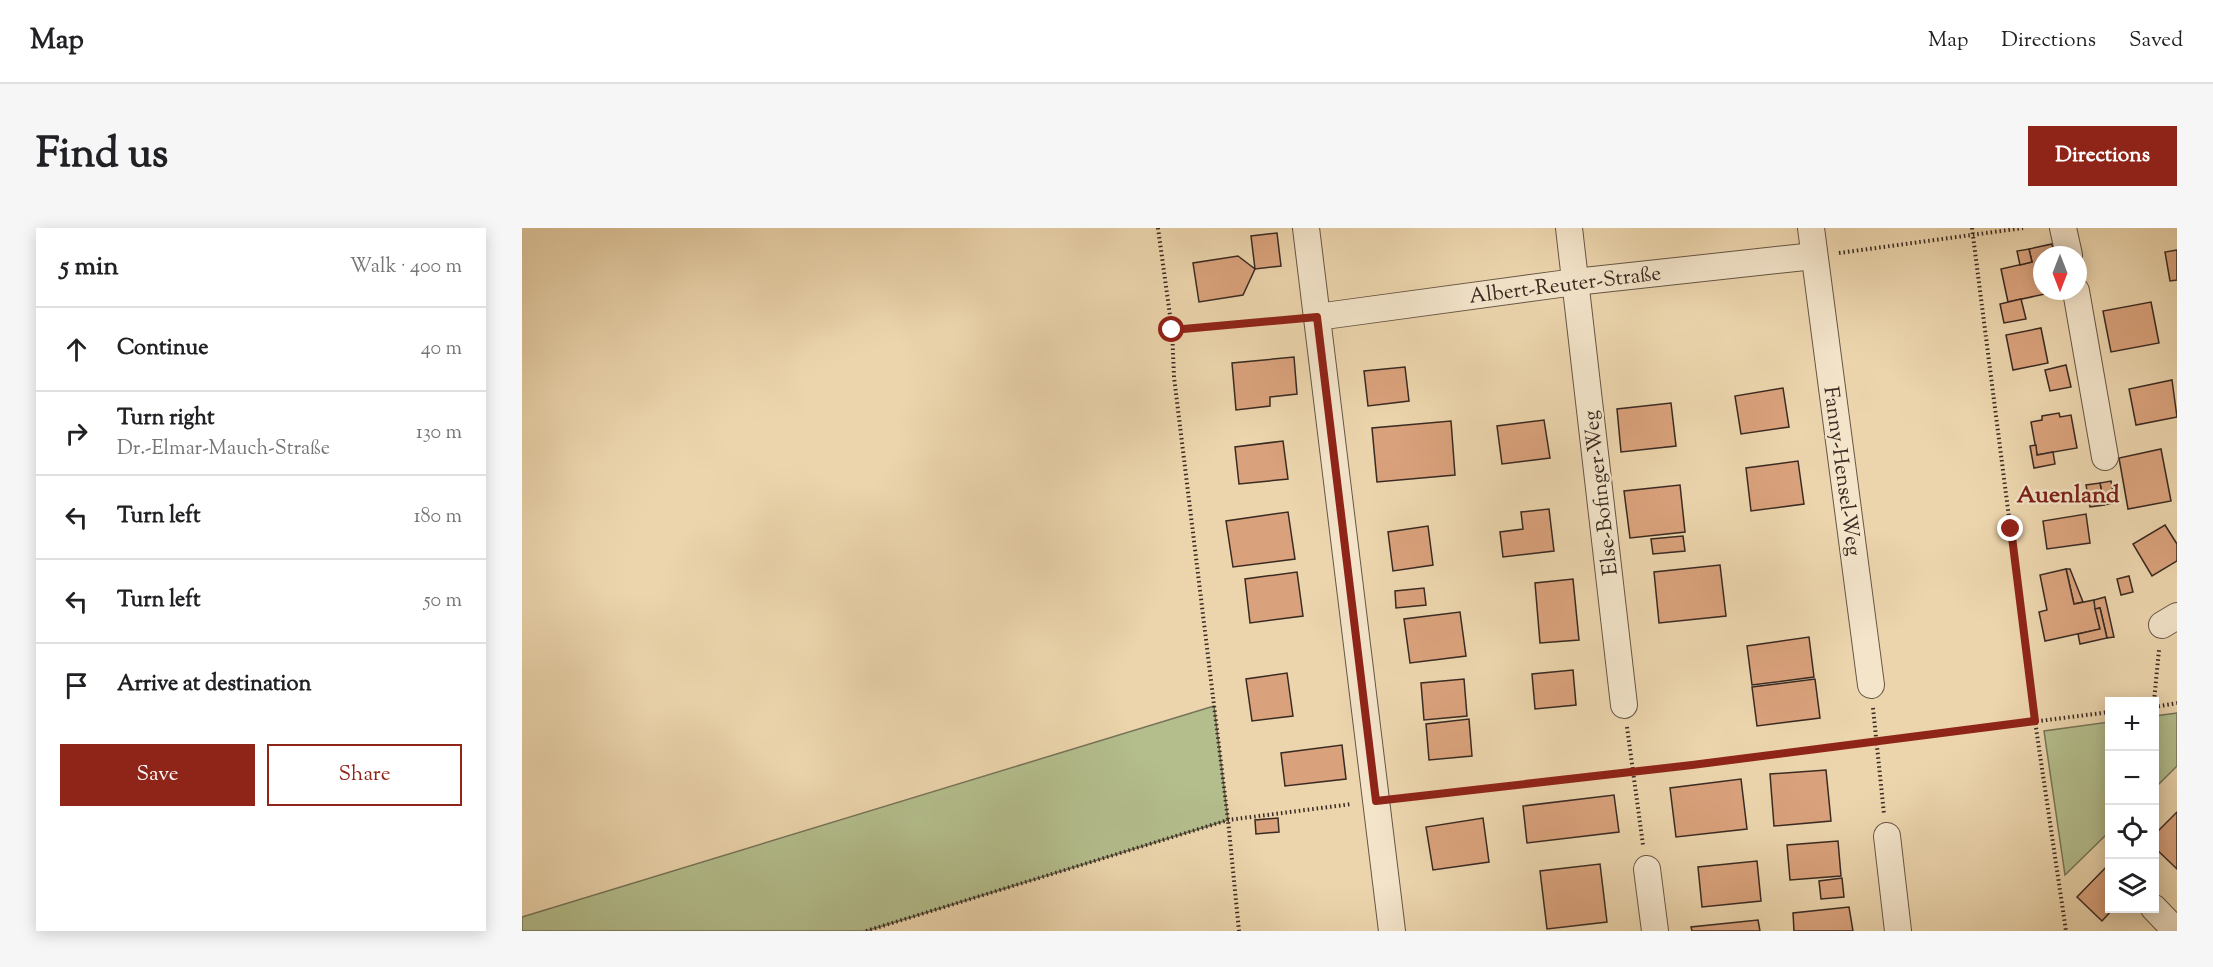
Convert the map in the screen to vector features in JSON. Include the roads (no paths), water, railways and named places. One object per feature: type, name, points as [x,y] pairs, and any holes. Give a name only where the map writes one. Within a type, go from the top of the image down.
[{"type":"street","points":[[1306,228],[1392,931]]},
{"type":"street","name":"Else-Bofinger-Weg","points":[[1569,228],[1624,705]]},
{"type":"street","name":"Fanny-Hensel-Weg","points":[[1811,228],[1871,685]]},
{"type":"street","points":[[2063,228],[2067,246]]},
{"type":"street","name":"Albert-Reuter-Straße","points":[[1317,317],[1575,282],[1814,256]]},
{"type":"street","points":[[2078,300],[2105,457]]},
{"type":"street","points":[[1887,836],[1898,931]]},
{"type":"street","points":[[1647,869],[1655,931]]},
{"type":"street","points":[[2158,913],[2176,931]]},
{"type":"district","name":"Auenland","points":[[2068,494]]}]
